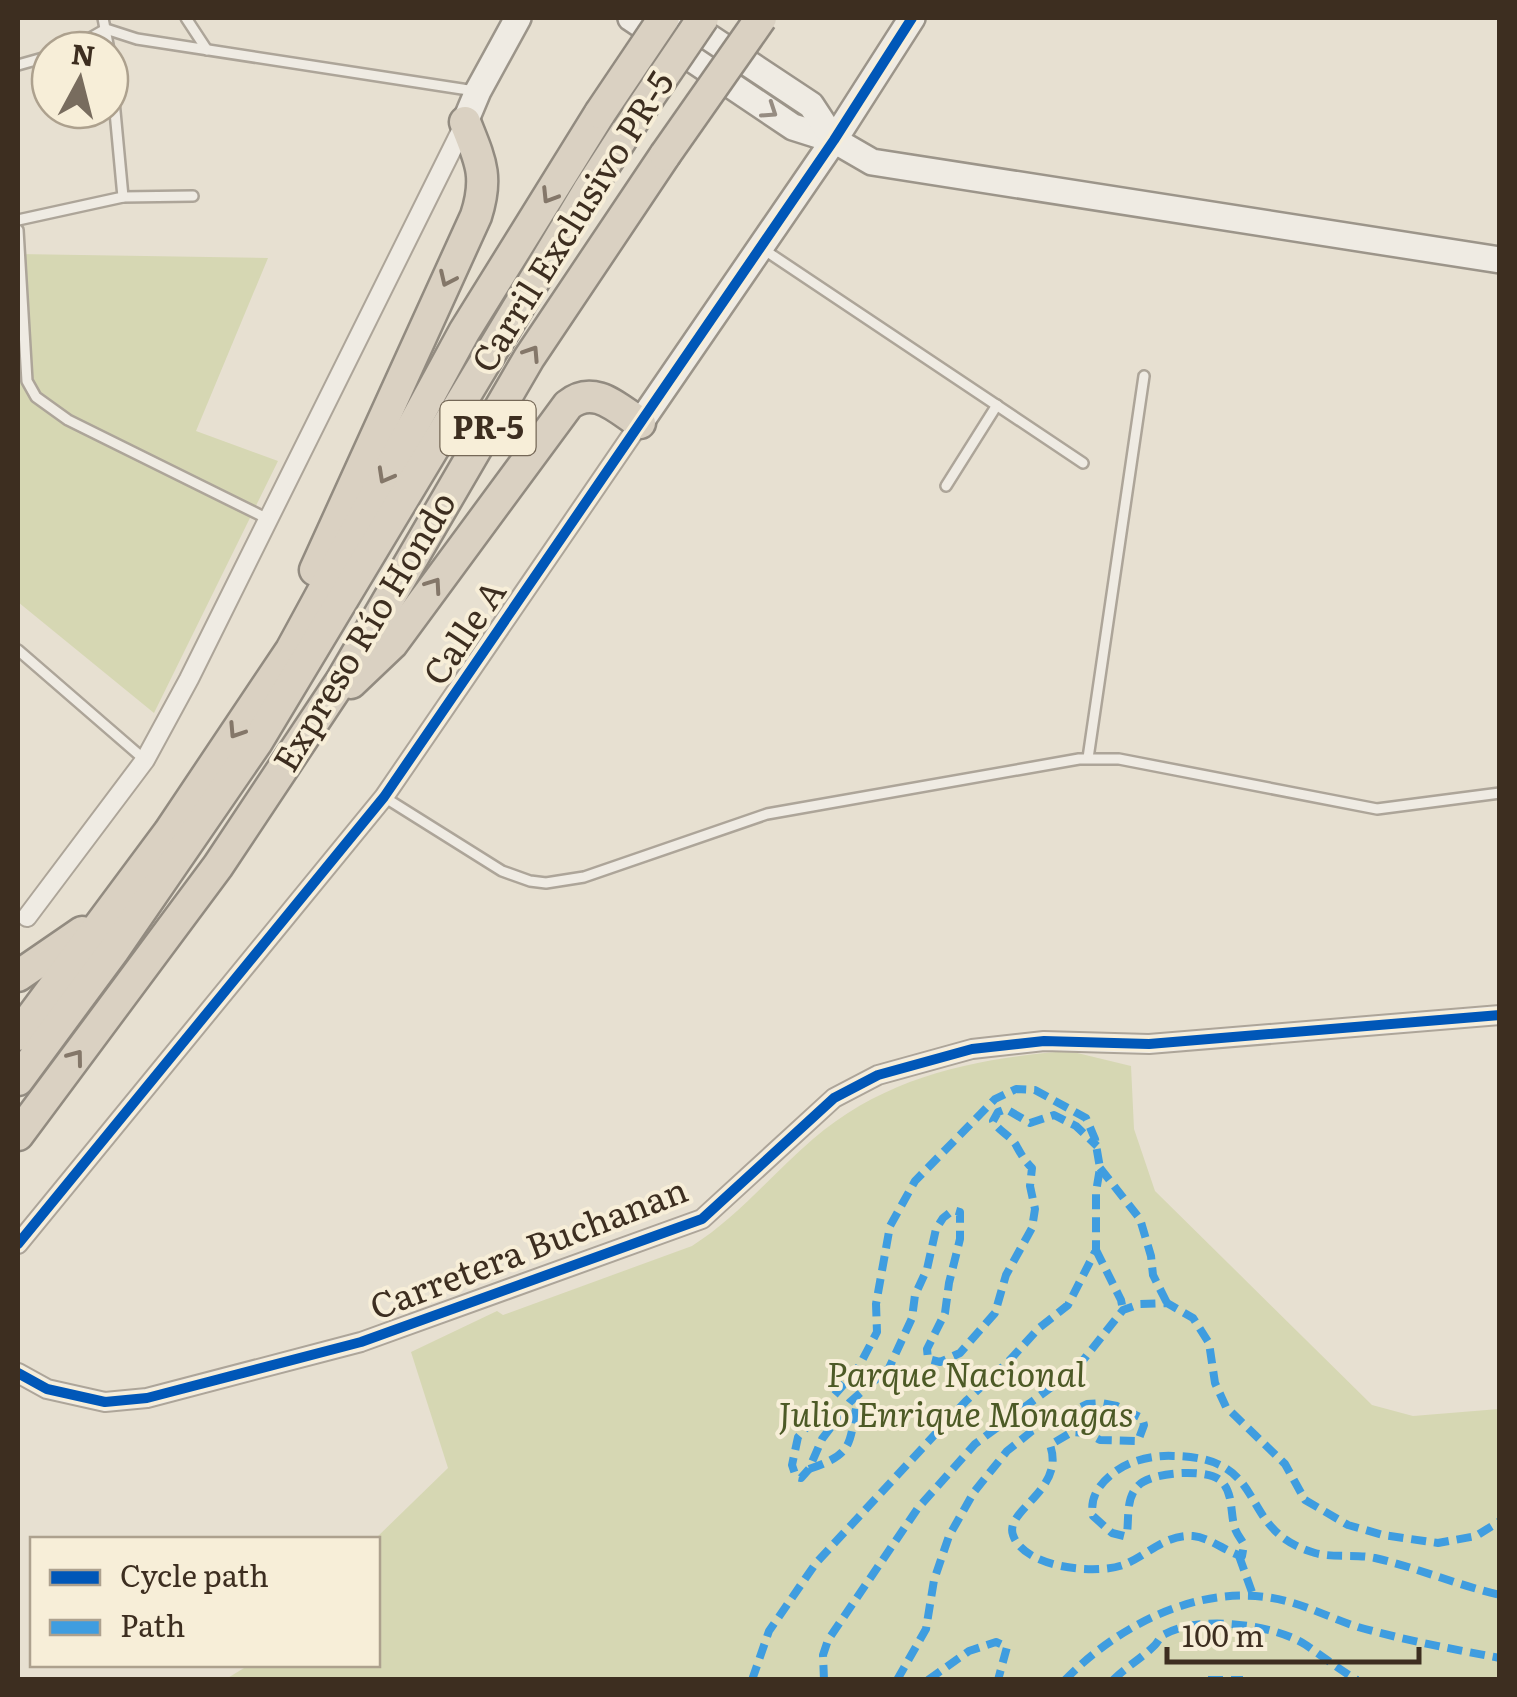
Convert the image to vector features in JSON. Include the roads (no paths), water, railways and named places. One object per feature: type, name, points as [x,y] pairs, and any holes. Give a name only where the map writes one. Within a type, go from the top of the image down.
[{"type":"highway","name":"Expreso Río Hondo","points":[[18,1035],[169,832],[290,650],[464,332],[664,18]]},
{"type":"highway","name":"Carril Exclusivo PR-5","points":[[18,1080],[114,950],[256,742],[588,190],[703,18]]},
{"type":"highway","name":"Expreso Río Hondo","points":[[18,1135],[218,866],[323,708],[529,358],[761,18]]},
{"type":"highway","points":[[290,650],[309,582],[476,216],[484,185],[483,170],[466,122]]},
{"type":"highway","points":[[323,708],[392,644],[568,405],[582,396],[598,396],[640,423]]},
{"type":"highway","points":[[18,976],[112,909]]},
{"type":"street","points":[[27,917],[144,760],[189,678],[518,18]]},
{"type":"street","points":[[631,18],[793,127],[834,140],[872,162],[1500,260]]},
{"type":"street","points":[[680,18],[811,106],[834,140]]},
{"type":"street","name":"Calle A","points":[[18,1244],[384,796],[834,140],[912,18]]},
{"type":"street","name":"Carretera Buchanan","points":[[18,1375],[68,1396],[105,1402],[133,1400],[361,1342],[702,1219],[834,1098],[878,1075],[972,1049],[1044,1041],[1149,1044],[1500,1015]]},
{"type":"lane","points":[[186,18],[207,50]]},
{"type":"lane","points":[[105,23],[137,39],[478,92]]},
{"type":"lane","points":[[117,130],[123,196]]},
{"type":"lane","points":[[18,220],[123,196],[193,196]]},
{"type":"lane","points":[[18,230],[27,381],[36,398],[68,420],[268,519]]},
{"type":"lane","points":[[761,247],[1084,463]]},
{"type":"lane","points":[[1088,758],[1144,376]]},
{"type":"lane","points":[[946,486],[997,405]]},
{"type":"lane","points":[[18,650],[144,760]]},
{"type":"lane","points":[[384,796],[502,870],[530,882],[546,882],[584,876],[766,814],[1088,758],[1118,759],[1377,810],[1500,793]]},
{"type":"park label","name":"Parque Nacional Julio Enrique Monagas","points":[[956,1395]]}]
